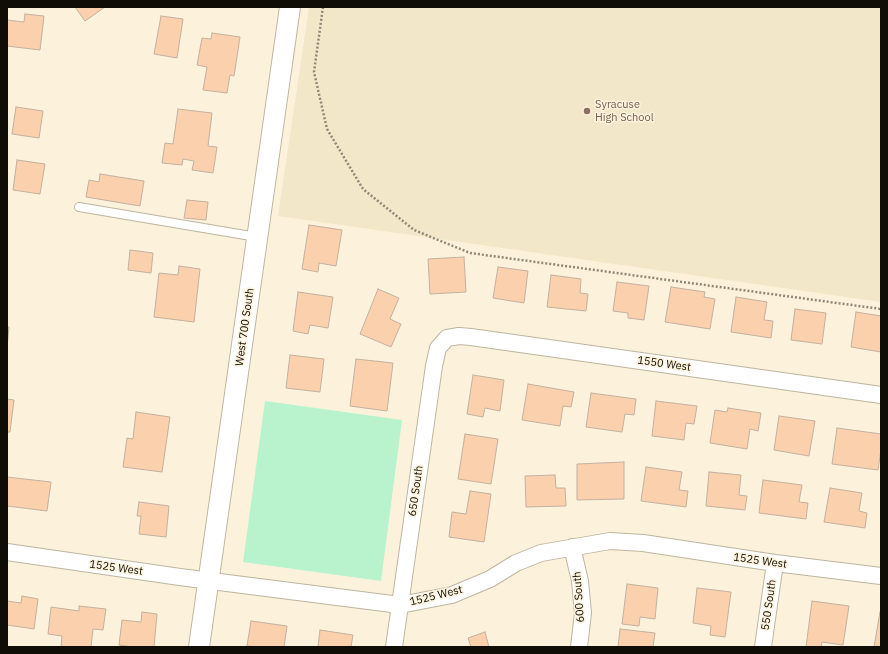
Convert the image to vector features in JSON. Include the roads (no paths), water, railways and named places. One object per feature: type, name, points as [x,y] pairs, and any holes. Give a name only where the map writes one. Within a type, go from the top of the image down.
[{"type":"street","name":"West 700 South","points":[[199,647],[290,7]]},
{"type":"street","name":"1550 West","points":[[447,338],[459,336],[472,337],[881,395]]},
{"type":"street","name":"650 South","points":[[394,647],[434,366],[438,348],[447,338]]},
{"type":"street","name":"1525 West","points":[[7,552],[208,581],[400,605],[452,595],[490,579],[516,563],[541,553],[610,541],[643,543],[775,563],[881,576]]},
{"type":"street","name":"600 South","points":[[572,547],[580,581],[582,607],[579,647]]},
{"type":"street","name":"550 South","points":[[763,647],[775,563]]},
{"type":"lane","points":[[79,207],[258,237]]},
{"type":"place","name":"Syracuse High School","points":[[587,111]]}]
